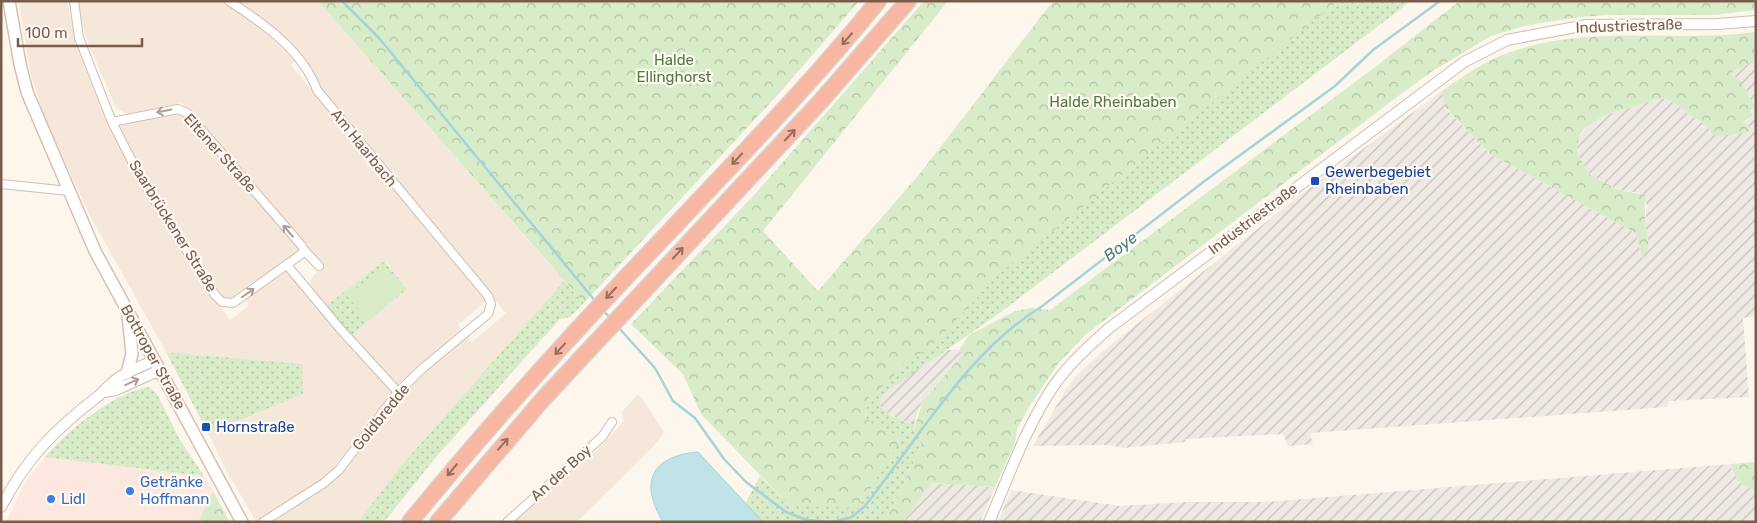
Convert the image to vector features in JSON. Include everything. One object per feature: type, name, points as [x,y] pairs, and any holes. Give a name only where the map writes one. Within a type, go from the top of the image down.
[{"type":"highway","points":[[410,522],[496,420],[593,312],[805,87],[878,1]]},
{"type":"highway","points":[[438,522],[514,432],[645,288],[820,102],[908,1]]},
{"type":"main road","name":"Bottroper Straße","points":[[9,1],[27,92],[95,251],[242,522]]},
{"type":"main road","points":[[127,373],[132,354],[128,313]]},
{"type":"street","name":"Saarbrückener Straße","points":[[74,1],[79,38],[112,122],[141,179],[191,259],[222,302],[233,303],[287,265]]},
{"type":"street","name":"Am Haarbach","points":[[229,1],[263,25],[303,63],[311,75],[317,90],[488,296],[491,304]]},
{"type":"street","name":"Industriestraße","points":[[989,522],[1020,450],[1055,384],[1093,343],[1305,180],[1464,62],[1507,40],[1586,25],[1717,24],[1756,21]]},
{"type":"street","name":"Eltener Straße","points":[[112,122],[178,109],[187,113],[319,266]]},
{"type":"street","points":[[1,184],[69,190]]},
{"type":"street","points":[[304,250],[287,265],[342,332],[398,392]]},
{"type":"street","name":"Goldbredde","points":[[263,522],[324,483],[339,470],[398,392],[423,368],[488,314],[491,304]]},
{"type":"street","points":[[1,507],[20,472],[44,442],[104,392],[111,383],[127,373],[158,365]]},
{"type":"street","points":[[104,392],[116,390],[158,365]]},
{"type":"street","name":"An der Boy","points":[[507,522],[602,437],[612,422]]},
{"type":"shaded area","points":[[19,1],[67,1],[77,48],[111,131],[160,217],[230,320],[249,306],[245,299],[281,273],[287,272],[392,393],[328,475],[313,487],[256,521],[227,472],[208,433],[302,394],[302,364],[166,352],[89,214],[44,116],[30,71]]},
{"type":"shaded area","points":[[78,1],[222,1],[243,15],[295,61],[291,65],[486,301],[458,325],[462,331],[398,387],[351,336],[407,289],[385,261],[326,306],[312,288],[310,282],[313,276],[323,267],[182,103],[128,114],[116,108],[89,45],[80,18]]},
{"type":"shaded area","points":[[235,1],[318,1],[564,281],[400,467],[358,522],[273,522],[327,485],[398,397],[419,377],[467,336],[472,342],[506,313],[320,89],[314,73],[302,58]]},
{"type":"shaded area","points":[[1756,58],[1756,316],[1743,318],[1749,397],[1669,401],[1667,407],[1310,433],[1313,444],[1288,446],[1283,434],[1185,439],[1186,442],[1123,448],[1110,445],[1033,446],[1066,389],[1077,375],[1103,351],[1300,195],[1442,91],[1445,108],[1490,154],[1636,233],[1642,258],[1649,246],[1645,223],[1647,205],[1640,193],[1619,190],[1590,175],[1579,157],[1577,148],[1579,136],[1593,121],[1603,116],[1661,98],[1671,101],[1707,126],[1713,135],[1746,125],[1741,123],[1749,119],[1755,106],[1741,81],[1731,75],[1734,70],[1742,68]]},
{"type":"shaded area","points":[[173,114],[181,114],[187,118],[298,248],[298,252],[232,300],[225,300],[220,296],[168,219],[120,134],[120,128],[124,125]]},
{"type":"shaded area","points":[[928,350],[959,350],[963,354],[922,402],[910,424],[883,411],[879,404],[880,399]]},
{"type":"shaded area","points":[[638,394],[664,433],[651,449],[577,522],[513,522],[598,449],[624,421],[621,413]]},
{"type":"shaded area","points":[[45,457],[204,476],[213,491],[198,522],[6,522],[25,483]]},
{"type":"shaded area","points":[[1731,464],[1732,473],[1756,490],[1756,522],[998,522],[1011,490],[1120,506],[1188,502],[1266,502]]},
{"type":"shaded area","points":[[932,483],[995,487],[980,522],[903,522]]},
{"type":"green space","name":"Halde Ellinghorst","points":[[318,1],[859,1],[784,88],[584,303]]},
{"type":"green space","points":[[924,1],[948,1],[763,231],[818,291],[922,171],[1053,1],[1338,1],[997,276],[928,350],[909,358],[888,382],[868,398],[865,418],[902,439],[858,508],[790,506],[701,414],[683,374],[631,324],[755,194]]},
{"type":"green space","name":"Halde Rheinbaben","points":[[1064,1],[1411,1],[997,315],[890,389],[880,399],[880,407],[890,415],[910,424],[916,416],[914,431],[923,441],[900,493],[884,522],[763,522],[745,504],[760,476],[790,506],[902,439],[865,418],[868,399]]},
{"type":"green space","points":[[1464,1],[1756,1],[1756,10],[1713,15],[1607,15],[1580,17],[1528,25],[1491,36],[1431,72],[1085,335],[1057,365],[1029,407],[1017,429],[1015,443],[995,487],[932,483],[903,522],[884,522],[900,493],[923,441],[914,431],[922,402],[963,354],[959,350],[969,335],[1015,311],[1032,308],[1050,310],[1379,64],[1457,3]]},
{"type":"green space","points":[[1756,32],[1756,58],[1742,68],[1734,70],[1731,75],[1741,81],[1755,106],[1751,110],[1752,116],[1741,123],[1751,126],[1748,132],[1720,136],[1713,135],[1707,126],[1671,101],[1661,98],[1603,116],[1584,129],[1579,136],[1577,148],[1579,157],[1590,175],[1619,190],[1645,195],[1645,223],[1649,246],[1642,259],[1636,233],[1490,154],[1445,107],[1442,91],[1466,74],[1502,55],[1541,44],[1602,36],[1694,36]]},
{"type":"green space","points":[[384,261],[407,289],[351,336],[326,306]]},
{"type":"green space","points":[[383,266],[403,289],[367,320],[347,296]]},
{"type":"green space","points":[[564,281],[584,303],[570,317],[560,319],[436,457],[384,522],[358,522],[400,467]]},
{"type":"green space","points":[[166,352],[302,364],[303,394],[208,433]]},
{"type":"green space","points":[[149,387],[157,394],[180,440],[204,476],[45,457],[92,414],[121,397]]},
{"type":"green space","points":[[1756,462],[1756,490],[1746,487],[1736,478],[1731,464]]},
{"type":"green space","points":[[213,491],[230,522],[198,522]]},
{"type":"water","points":[[698,452],[763,522],[663,522],[652,495],[651,483],[654,474],[660,465],[669,459]]},
{"type":"waterway","points":[[342,1],[379,38],[596,302]]},
{"type":"waterway","name":"Boye","points":[[833,522],[852,517],[864,507],[966,373],[1014,326],[1206,180],[1335,86],[1373,50],[1440,1]]},
{"type":"waterway","points":[[603,310],[611,319]]},
{"type":"waterway","points":[[618,327],[655,368],[673,401],[695,418],[724,459],[746,482],[786,512],[807,520],[833,522]]},
{"type":"place","name":"Gewerbegebiet Rheinbaben","points":[[1315,181]]},
{"type":"place","name":"Hornstraße","points":[[206,427]]},
{"type":"place","name":"Getränke Hoffmann","points":[[130,491]]},
{"type":"place","name":"Lidl","points":[[51,499]]}]
